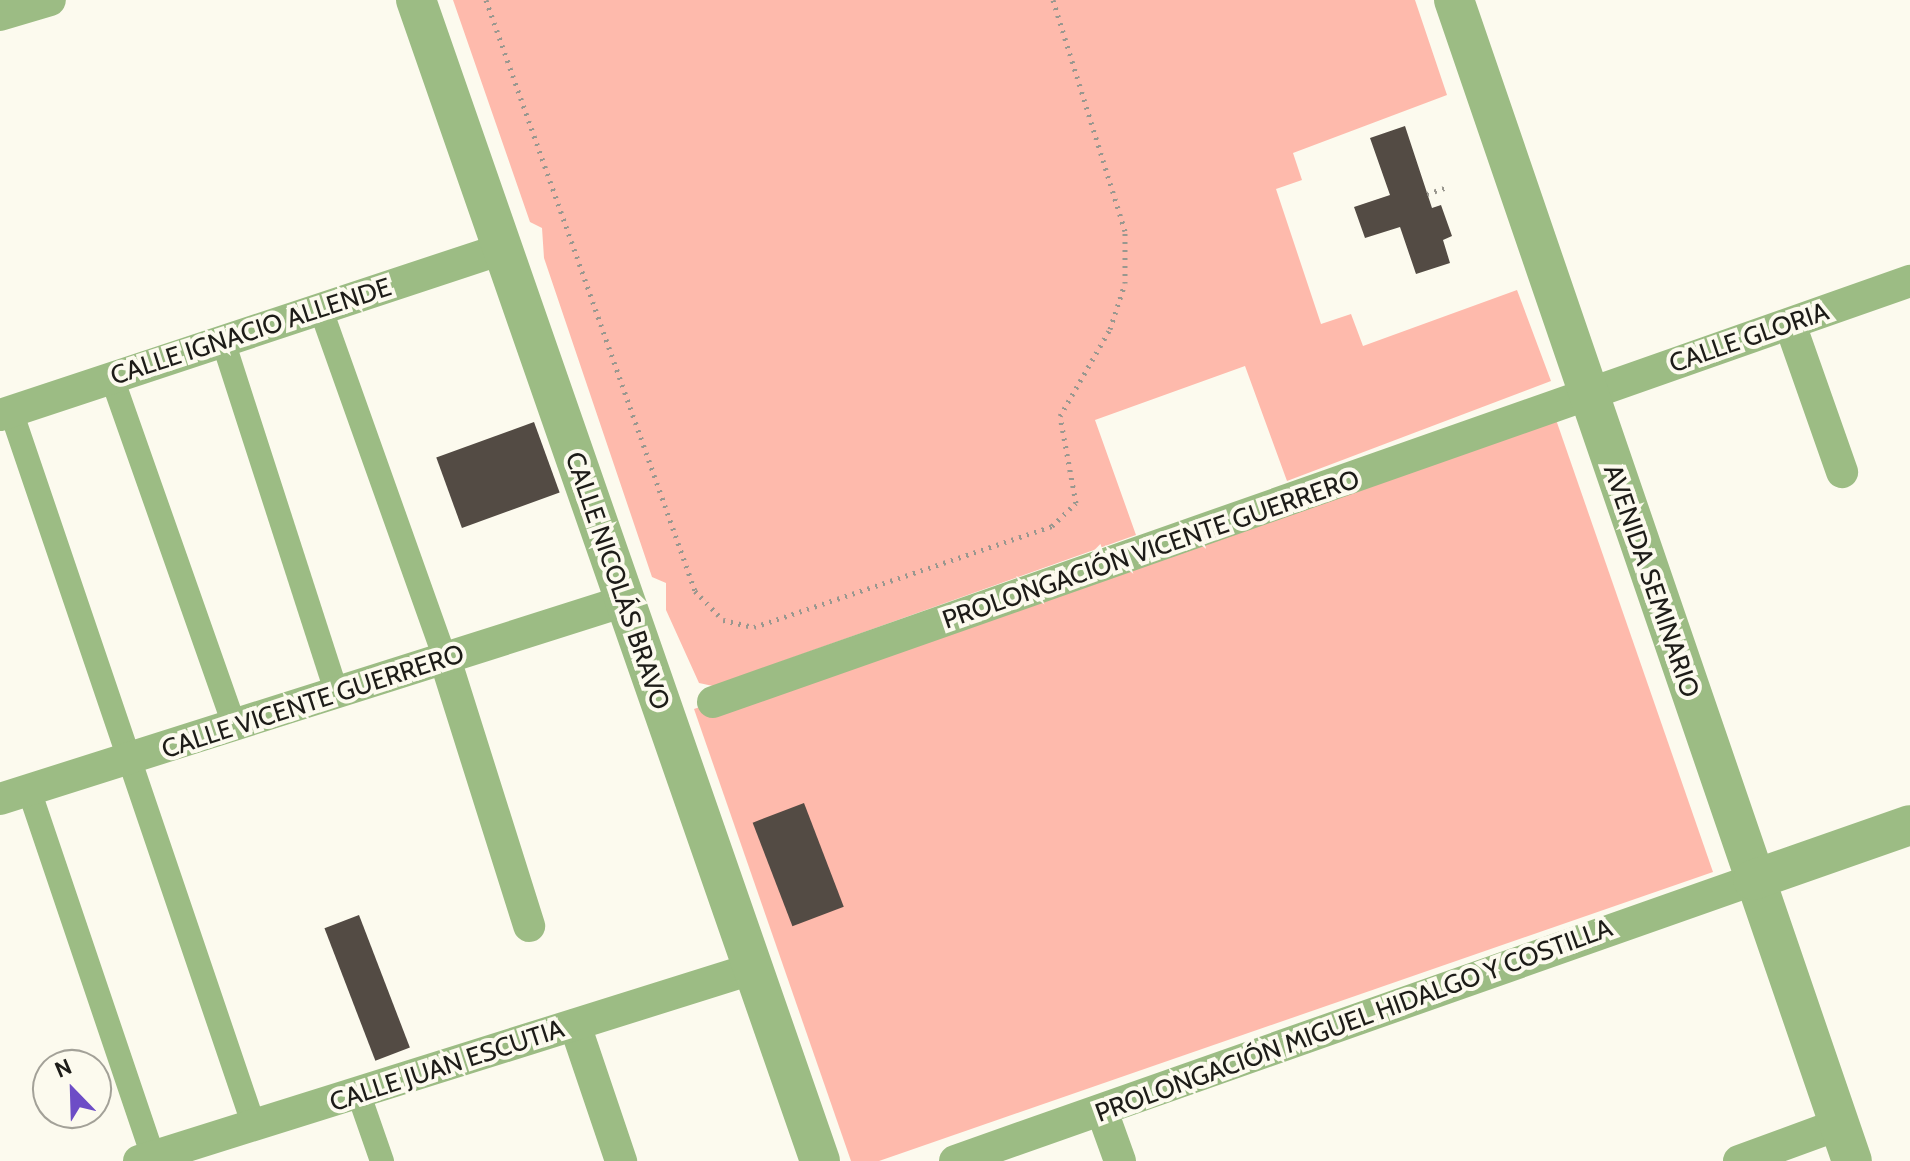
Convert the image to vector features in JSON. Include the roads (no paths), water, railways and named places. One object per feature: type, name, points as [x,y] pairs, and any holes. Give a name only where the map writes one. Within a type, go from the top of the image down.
[{"type":"street","points":[[0,15],[50,0]]},
{"type":"street","name":"CALLE NICOLÁS BRAVO","points":[[416,0],[820,1161]]},
{"type":"street","name":"AVENIDA SEMINARIO","points":[[1454,0],[1753,880],[1846,1143]]},
{"type":"street","name":"CALLE IGNACIO ALLENDE","points":[[6,413],[502,249]]},
{"type":"street","name":"CALLE GLORIA","points":[[1587,393],[1910,281]]},
{"type":"street","points":[[321,310],[445,659],[529,926]]},
{"type":"street","points":[[1790,324],[1842,472]]},
{"type":"street","points":[[223,341],[337,694]]},
{"type":"street","points":[[112,378],[235,728]]},
{"type":"street","name":"PROLONGACIÓN VICENTE GUERRERO","points":[[713,702],[1587,393]]},
{"type":"street","points":[[6,413],[134,760],[254,1126]]},
{"type":"street","name":"CALLE VICENTE GUERRERO","points":[[14,794],[134,760],[625,601]]},
{"type":"street","points":[[14,794],[146,1159]]},
{"type":"street","points":[[1753,880],[1910,825]]},
{"type":"street","name":"PROLONGACIÓN MIGUEL HIDALGO Y COSTILLA","points":[[955,1161],[1753,880]]},
{"type":"street","name":"CALLE JUAN ESCUTIA","points":[[146,1159],[359,1095],[755,968]]},
{"type":"street","points":[[575,1025],[621,1161]]},
{"type":"street","points":[[359,1095],[382,1161]]},
{"type":"street","points":[[1102,1111],[1120,1161]]},
{"type":"street","points":[[1739,1161],[1846,1143]]}]
